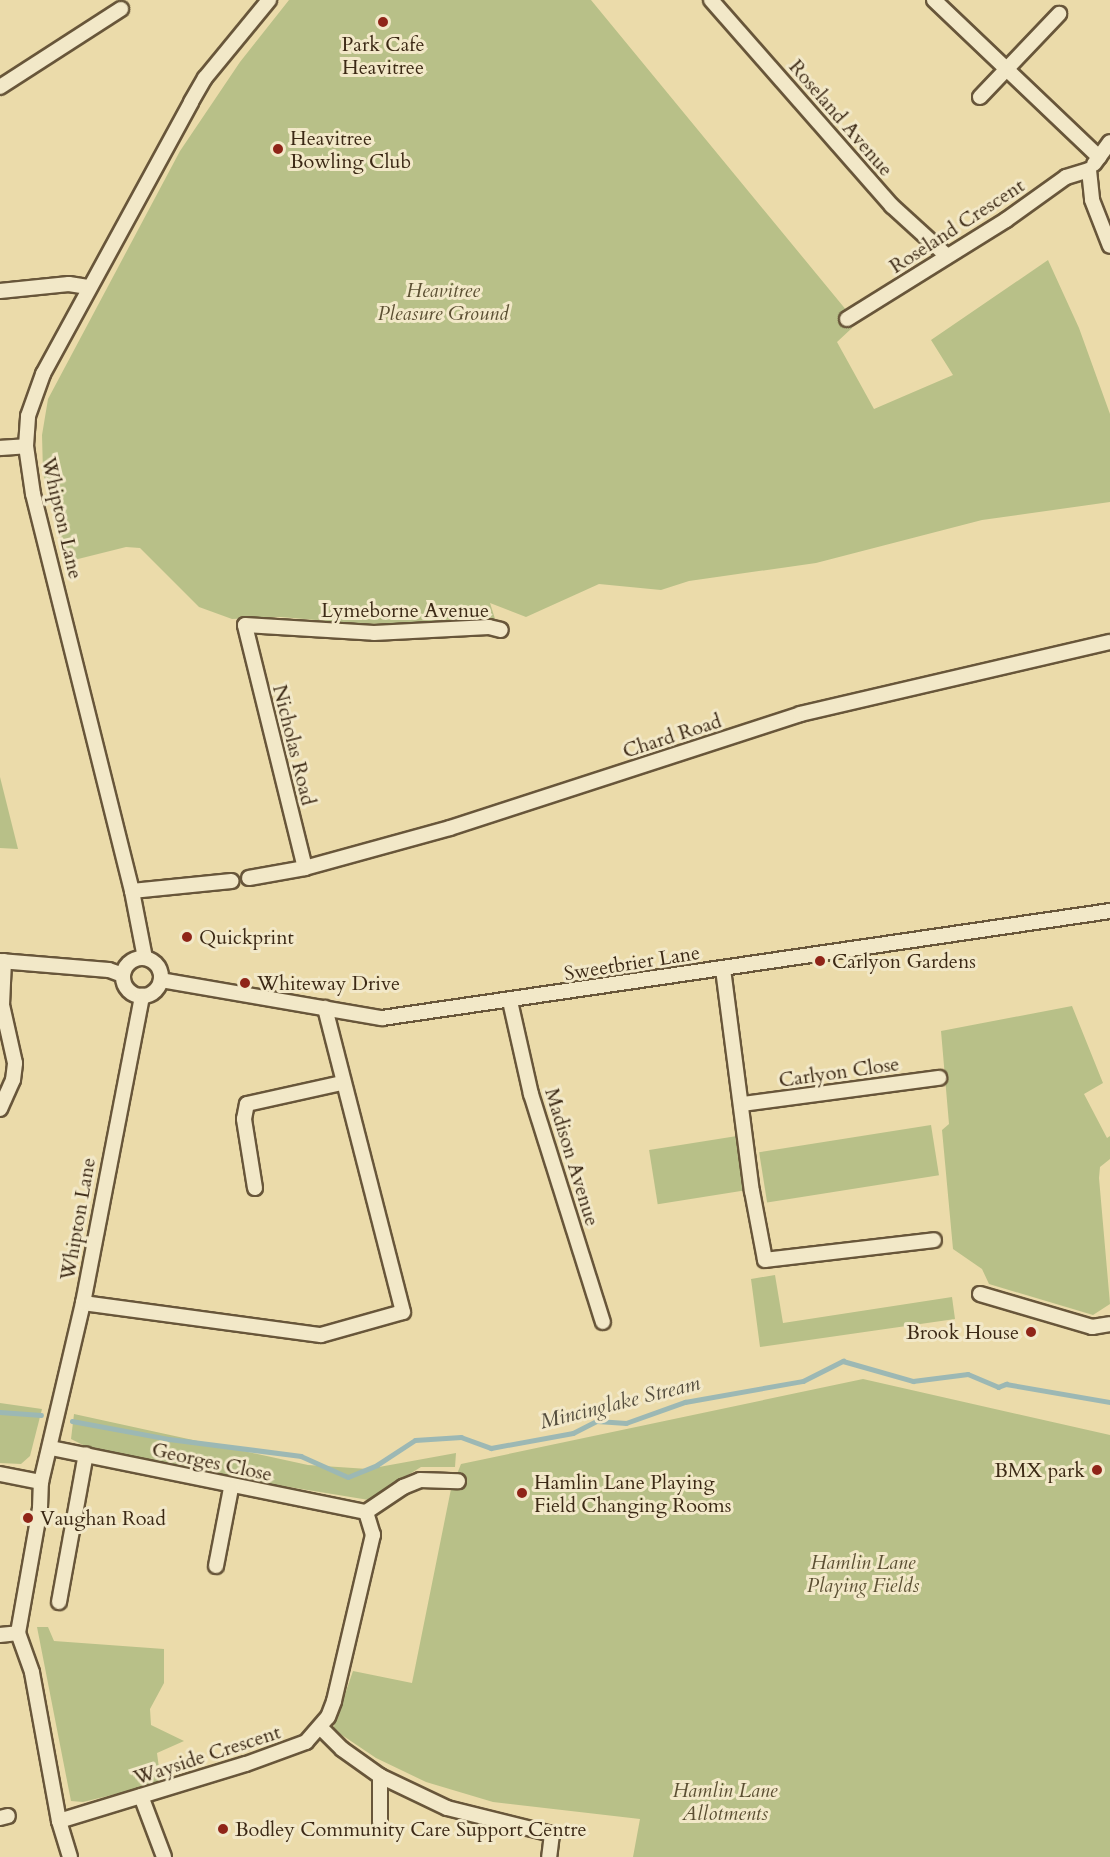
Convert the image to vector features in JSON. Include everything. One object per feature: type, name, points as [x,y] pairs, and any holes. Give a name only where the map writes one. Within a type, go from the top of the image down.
[{"type":"street","name":"Whipton Lane","points":[[145,958],[132,891],[33,494],[26,446],[31,400],[88,287],[205,78],[268,0]]},
{"type":"street","name":"Roseland Avenue","points":[[711,0],[892,206],[948,256]]},
{"type":"street","points":[[934,0],[1099,157]]},
{"type":"street","points":[[0,87],[122,9]]},
{"type":"street","points":[[980,97],[1059,14]]},
{"type":"street","points":[[1110,142],[1089,170],[1092,200],[1110,246]]},
{"type":"street","name":"Roseland Crescent","points":[[847,319],[948,256],[1066,177],[1089,170]]},
{"type":"street","points":[[0,291],[69,284],[88,287]]},
{"type":"street","points":[[0,448],[26,446]]},
{"type":"street","name":"Lymeborne Avenue","points":[[246,632],[245,625],[374,633],[489,627],[501,630]]},
{"type":"street","name":"Nicholas Road","points":[[246,632],[305,868]]},
{"type":"street","name":"Chard Road","points":[[249,878],[305,868],[450,828],[800,714],[1110,642]]},
{"type":"street","points":[[132,891],[232,881]]},
{"type":"street","name":"Sweetbrier Lane","points":[[161,980],[382,1018],[510,1001],[1110,910]]},
{"type":"street","points":[[145,958],[156,963],[161,980],[154,992],[142,996],[130,992],[123,975],[128,964],[145,958]]},
{"type":"street","points":[[0,1109],[13,1080],[15,1063],[2,1005],[2,961],[109,970],[123,975]]},
{"type":"street","points":[[723,969],[743,1104],[752,1191],[765,1260],[934,1240]]},
{"type":"street","name":"Whipton Lane","points":[[51,1448],[83,1303],[142,996]]},
{"type":"street","name":"Madison Avenue","points":[[510,1001],[531,1094],[603,1322]]},
{"type":"street","points":[[83,1303],[321,1335],[403,1312],[342,1083],[326,1008]]},
{"type":"street","name":"Carlyon Close","points":[[743,1104],[939,1078]]},
{"type":"street","points":[[255,1188],[244,1119],[247,1104],[342,1083]]},
{"type":"street","points":[[980,1294],[1092,1327],[1110,1324]]},
{"type":"street","points":[[51,1448],[41,1482],[40,1508],[18,1632],[32,1672],[59,1821],[70,1857]]},
{"type":"street","name":"Georges Close","points":[[51,1448],[231,1488],[366,1512]]},
{"type":"street","points":[[58,1602],[86,1454]]},
{"type":"street","points":[[0,1474],[41,1482]]},
{"type":"street","points":[[458,1481],[420,1480],[403,1487],[366,1512],[373,1535],[334,1701],[320,1727],[342,1749],[380,1776],[447,1808],[552,1834],[549,1857]]},
{"type":"street","points":[[216,1566],[231,1488]]},
{"type":"street","points":[[0,1635],[18,1632]]},
{"type":"street","name":"Wayside Crescent","points":[[59,1821],[285,1752],[306,1742],[320,1727]]},
{"type":"street","points":[[380,1776],[380,1822]]},
{"type":"street","points":[[141,1796],[164,1857]]},
{"type":"green space","name":"Heavitree Pleasure Ground","points":[[289,0],[591,0],[847,311],[843,314],[852,328],[837,342],[874,409],[953,375],[931,340],[1048,260],[1079,328],[1110,414],[1110,502],[982,520],[816,563],[689,581],[661,590],[599,584],[526,617],[490,603],[496,622],[362,624],[281,617],[232,619],[199,607],[140,548],[126,547],[66,562],[43,473],[42,435],[48,399],[180,151],[240,62]]},
{"type":"green space","points":[[0,777],[18,849],[0,848]]},
{"type":"green space","points":[[1072,1006],[1103,1083],[1084,1094],[1107,1138],[1110,1136],[1110,1159],[1100,1167],[1099,1178],[1110,1304],[1093,1315],[989,1284],[982,1269],[953,1249],[942,1130],[949,1124],[941,1031]]},
{"type":"green space","points":[[931,1125],[939,1175],[767,1203],[759,1152]]},
{"type":"green space","points":[[737,1136],[746,1190],[658,1204],[649,1150]]},
{"type":"green space","points":[[775,1275],[783,1323],[952,1297],[955,1319],[760,1347],[751,1279]]},
{"type":"green space","name":"Hamlin Lane Playing Fields","points":[[863,1379],[1110,1435],[1110,1857],[633,1857],[640,1819],[493,1802],[426,1782],[376,1758],[333,1729],[353,1671],[412,1683],[451,1489],[461,1464]]},
{"type":"green space","points":[[0,1403],[42,1409],[30,1456],[21,1464],[0,1463]]},
{"type":"green space","points":[[74,1414],[308,1465],[368,1469],[456,1453],[455,1467],[421,1467],[395,1483],[375,1501],[228,1477],[87,1447],[71,1439]]},
{"type":"green space","points":[[37,1627],[48,1627],[54,1641],[164,1649],[164,1683],[150,1709],[151,1725],[184,1741],[157,1753],[161,1783],[83,1802],[71,1801]]},
{"type":"waterway","name":"Mincinglake Stream","points":[[72,1421],[169,1439],[301,1456],[348,1477],[377,1465],[415,1440],[461,1437],[491,1448],[573,1433],[597,1421],[626,1423],[685,1402],[803,1381],[843,1361],[913,1381],[968,1374],[998,1387],[1006,1384],[1110,1402]]},
{"type":"waterway","name":"Mincinglake Stream","points":[[0,1412],[41,1415]]},
{"type":"place","name":"Park Cafe Heavitree","points":[[383,22]]},
{"type":"place","name":"Heavitree Bowling Club","points":[[278,149]]},
{"type":"place","name":"Quickprint","points":[[187,937]]},
{"type":"place","name":"Carlyon Gardens","points":[[820,961]]},
{"type":"place","name":"Whiteway Drive","points":[[245,983]]},
{"type":"place","name":"Brook House","points":[[1031,1332]]},
{"type":"place","name":"BMX park","points":[[1097,1470]]},
{"type":"place","name":"Hamlin Lane Playing Field Changing Rooms","points":[[522,1493]]},
{"type":"place","name":"Vaughan Road","points":[[28,1518]]},
{"type":"place","name":"Bodley Community Care Support Centre","points":[[223,1829]]},
{"type":"park label","name":"Hamlin Lane Allotments","points":[[725,1802]]}]
